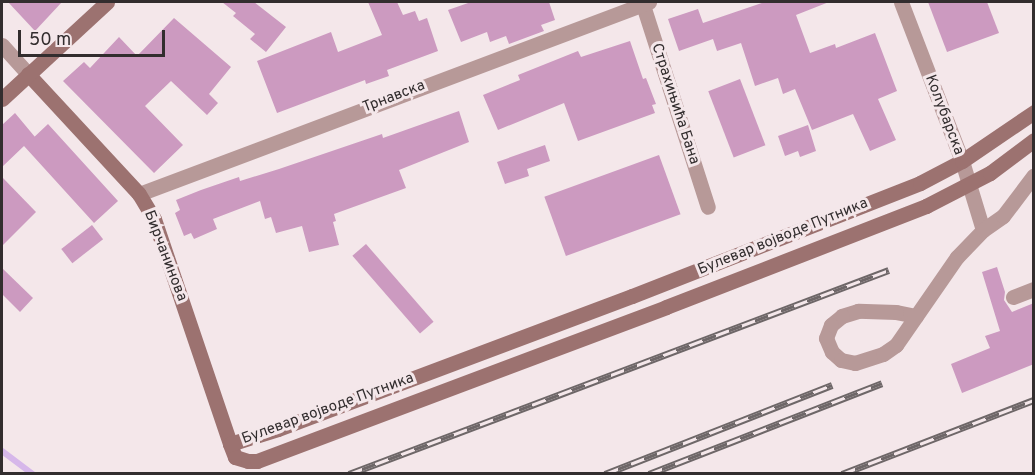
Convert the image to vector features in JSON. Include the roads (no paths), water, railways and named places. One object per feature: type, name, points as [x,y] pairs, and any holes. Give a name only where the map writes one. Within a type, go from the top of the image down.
[{"type":"main road","points":[[2,99],[107,2]]},
{"type":"main road","name":"Бирчанинова","points":[[28,74],[139,194],[154,219],[230,444]]},
{"type":"main road","name":"Булевар војводе Путника","points":[[1034,112],[962,161],[920,183],[632,296],[278,429],[230,444],[235,457],[248,462],[257,461],[926,206],[969,185],[1034,141]]},
{"type":"street","name":"Трнавска","points":[[139,194],[644,2]]},
{"type":"street","name":"Страхињића Бана","points":[[644,2],[708,207]]},
{"type":"street","name":"Колубарска","points":[[901,2],[962,161],[983,230]]},
{"type":"street","name":"Бирчанинова","points":[[2,45],[28,74]]},
{"type":"street","points":[[916,316],[896,312],[858,311],[842,315],[831,325],[826,338],[832,352],[841,360],[855,363],[883,354],[896,345],[957,257],[983,230],[1003,216],[1034,174]]},
{"type":"street","points":[[1013,297],[1034,289]]},
{"type":"waterway","points":[[2,451],[33,474]]},
{"type":"railway","points":[[349,474],[889,270]]},
{"type":"railway","points":[[649,474],[882,383]]},
{"type":"railway","points":[[605,474],[832,385]]},
{"type":"railway","points":[[842,474],[1034,400]]}]
